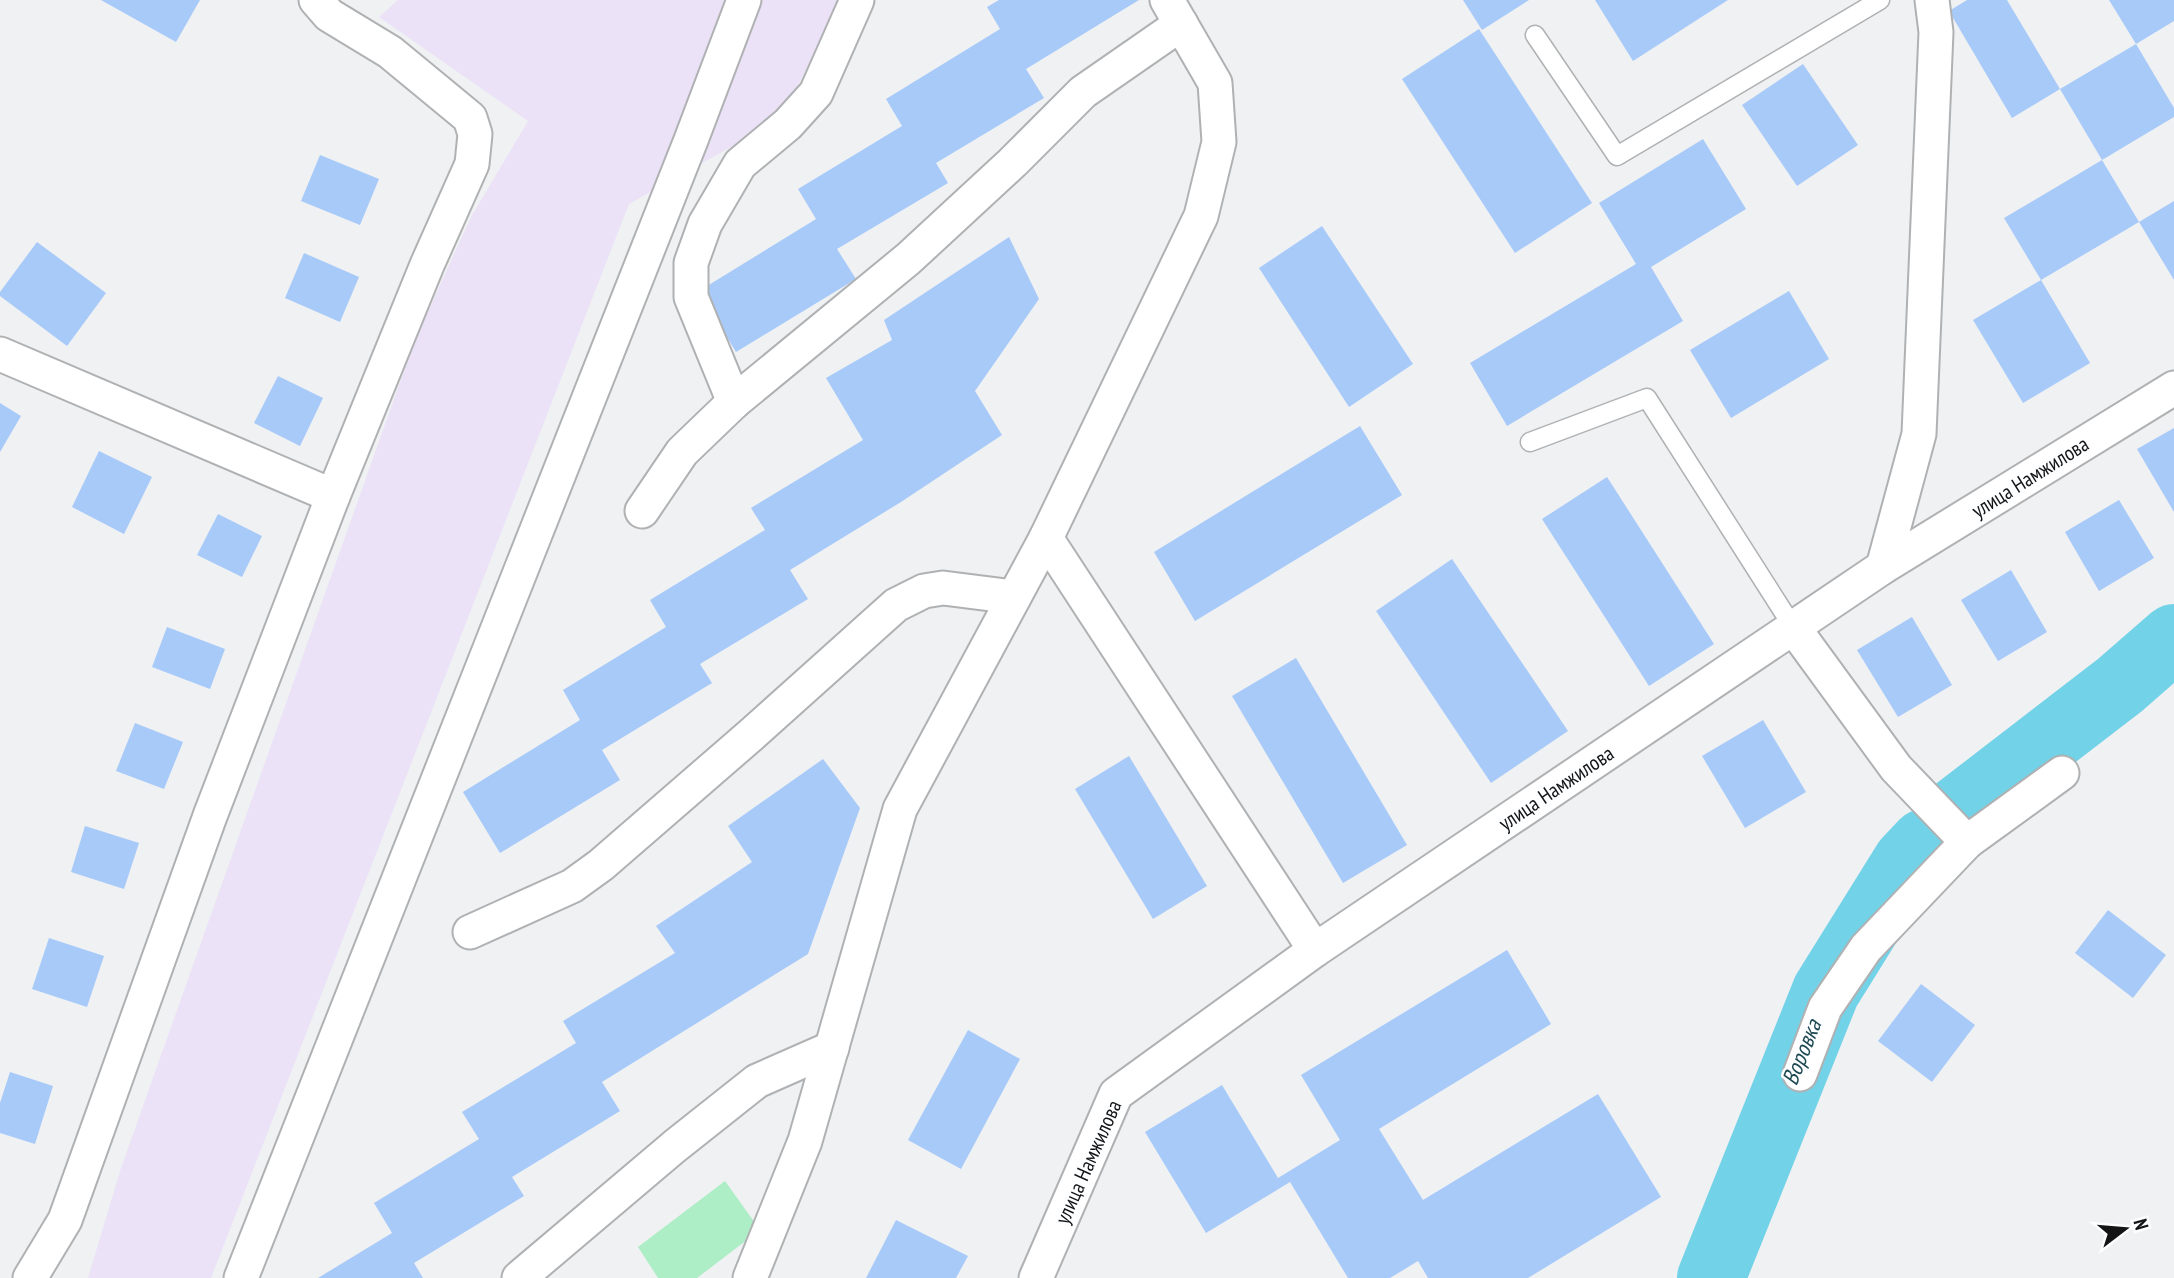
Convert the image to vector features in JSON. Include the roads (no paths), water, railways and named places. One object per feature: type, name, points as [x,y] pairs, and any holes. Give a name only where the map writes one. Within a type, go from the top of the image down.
[{"type":"street","points":[[39,1273],[65,1220],[210,816],[332,496],[427,265],[472,164],[475,134],[470,118],[390,52],[329,15],[316,0]]},
{"type":"street","points":[[241,1278],[744,0]]},
{"type":"street","points":[[734,402],[691,297],[691,263],[705,224],[740,164],[788,124],[817,93],[857,0]]},
{"type":"street","points":[[1882,568],[1919,434],[1936,32],[1932,0]]},
{"type":"street","points":[[642,511],[682,452],[734,402],[908,260],[1083,92],[1174,12],[1216,83],[1219,142],[1201,216],[1046,538],[900,809],[806,1142],[750,1278]]},
{"type":"street","points":[[0,354],[332,496]]},
{"type":"street","name":"улица Намжилова","points":[[1036,1278],[1116,1094],[1315,950],[1793,627],[1882,568],[2174,388]]},
{"type":"street","points":[[1046,538],[1315,950]]},
{"type":"street","points":[[470,932],[572,886],[591,872],[751,735],[896,605],[924,592],[943,588],[1014,597]]},
{"type":"street","points":[[1793,627],[1896,768],[1967,842]]},
{"type":"street","points":[[1800,1074],[1825,1008],[1866,948],[1967,842],[2062,774]]},
{"type":"street","points":[[519,1278],[675,1146],[757,1081],[832,1048]]},
{"type":"lane","points":[[1535,35],[1617,156],[1880,0]]},
{"type":"lane","points":[[1530,442],[1647,398],[1793,627]]},
{"type":"waterway","name":"Воровка","points":[[1955,812],[2120,685],[2174,638]]},
{"type":"waterway","name":"Воровка","points":[[1711,1278],[1826,991],[1907,861],[1924,843]]}]
